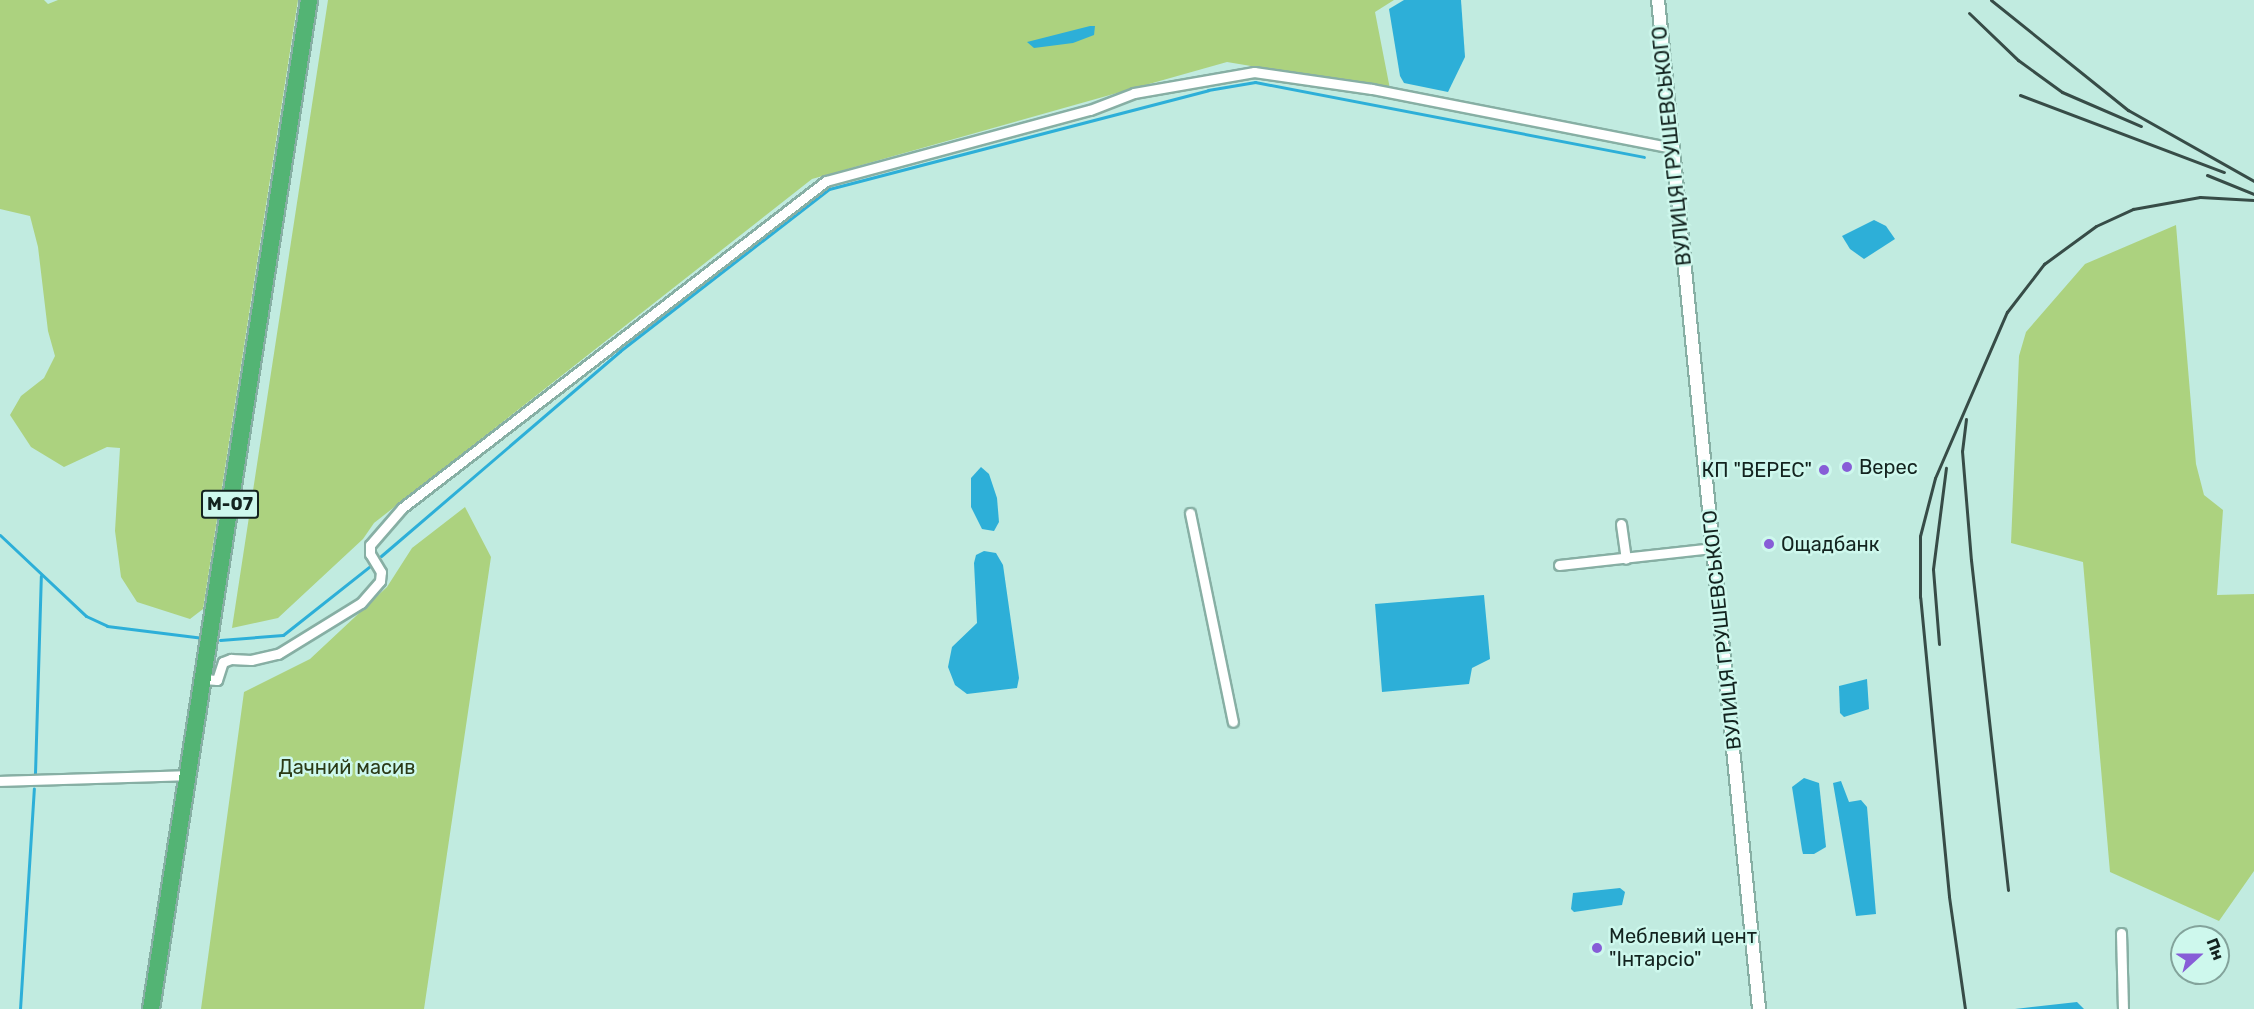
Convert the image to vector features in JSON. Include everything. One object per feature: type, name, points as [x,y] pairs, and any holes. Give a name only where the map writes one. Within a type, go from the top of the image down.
[{"type":"highway","name":"М-07","points":[[151,1009],[309,0]]},
{"type":"street","name":"ВУЛИЦЯ ГРУШЕВСЬКОГО","points":[[1658,0],[1760,1009]]},
{"type":"street","points":[[203,679],[217,680],[223,662],[231,659],[251,660],[278,654],[361,603],[380,581],[381,572],[370,554],[370,545],[402,508],[826,181],[1090,110],[1122,96],[1254,72],[1372,89],[1672,148]]},
{"type":"street","points":[[1190,513],[1233,722]]},
{"type":"street","points":[[1621,524],[1626,559]]},
{"type":"street","points":[[1559,565],[1714,548]]},
{"type":"street","points":[[0,781],[188,775]]},
{"type":"street","points":[[2121,933],[2123,1009]]},
{"type":"green space","points":[[0,0],[44,0],[48,4],[58,0],[298,0],[203,609],[190,619],[137,602],[121,577],[115,531],[120,448],[107,447],[64,467],[31,447],[10,415],[21,396],[44,378],[55,356],[48,331],[38,247],[30,216],[0,209]]},
{"type":"green space","points":[[328,0],[1394,0],[1375,12],[1390,89],[1227,62],[812,179],[374,523],[363,539],[278,618],[232,628]]},
{"type":"green space","points":[[2176,225],[2196,464],[2204,495],[2223,510],[2217,595],[2254,594],[2254,871],[2219,921],[2110,872],[2083,562],[2011,543],[2019,356],[2026,332],[2085,264]]},
{"type":"green space","name":"Дачний масив","points":[[465,507],[491,557],[424,1009],[201,1009],[244,692],[310,659],[387,587],[412,548]]},
{"type":"water","points":[[1404,0],[1461,0],[1465,57],[1448,92],[1404,83],[1400,76],[1389,9]]},
{"type":"water","points":[[1095,26],[1094,35],[1073,43],[1034,48],[1027,42]]},
{"type":"water","points":[[1874,220],[1886,226],[1895,239],[1864,259],[1850,249],[1842,236]]},
{"type":"water","points":[[981,467],[989,474],[997,498],[999,522],[994,531],[982,529],[971,507],[971,478]]},
{"type":"water","points":[[984,551],[996,553],[1003,565],[1019,678],[1017,688],[967,694],[955,685],[948,667],[952,647],[977,623],[974,563],[976,555]]},
{"type":"water","points":[[1484,595],[1490,659],[1472,668],[1469,684],[1382,692],[1375,604]]},
{"type":"water","points":[[1867,679],[1869,709],[1844,717],[1840,713],[1839,686]]},
{"type":"water","points":[[1804,778],[1819,783],[1826,847],[1814,854],[1803,854],[1792,787]]},
{"type":"water","points":[[1841,781],[1849,802],[1861,800],[1867,807],[1876,914],[1856,916],[1833,783]]},
{"type":"water","points":[[1620,888],[1625,892],[1622,905],[1574,912],[1571,909],[1573,893]]},
{"type":"water","points":[[2077,1002],[2084,1009],[2015,1009]]},
{"type":"waterway","points":[[381,556],[620,351],[829,189],[1208,90],[1255,82],[1644,157]]},
{"type":"waterway","points":[[0,535],[86,616],[107,626],[203,638]]},
{"type":"waterway","points":[[220,640],[283,635],[370,566]]},
{"type":"waterway","points":[[35,773],[41,576]]},
{"type":"waterway","points":[[20,1009],[34,788]]},
{"type":"railway","points":[[1991,0],[2128,110],[2254,181]]},
{"type":"railway","points":[[1969,13],[2018,60],[2062,92],[2141,126]]},
{"type":"railway","points":[[2020,95],[2224,172]]},
{"type":"railway","points":[[2207,175],[2254,194]]},
{"type":"railway","points":[[1965,1009],[1949,896],[1920,597],[1920,536],[1935,478],[2007,312],[2044,264],[2096,226],[2133,209],[2200,197],[2254,200]]},
{"type":"railway","points":[[1966,419],[1962,451],[1971,560],[2008,890]]},
{"type":"railway","points":[[1939,644],[1933,569],[1946,468]]},
{"type":"place","name":"Верес","points":[[1847,467]]},
{"type":"place","name":"КП \"ВЕРЕС\"","points":[[1824,470]]},
{"type":"place","name":"Ощадбанк","points":[[1769,544]]},
{"type":"place","name":"Меблевий цент \"Інтарсіо\"","points":[[1597,948]]}]
